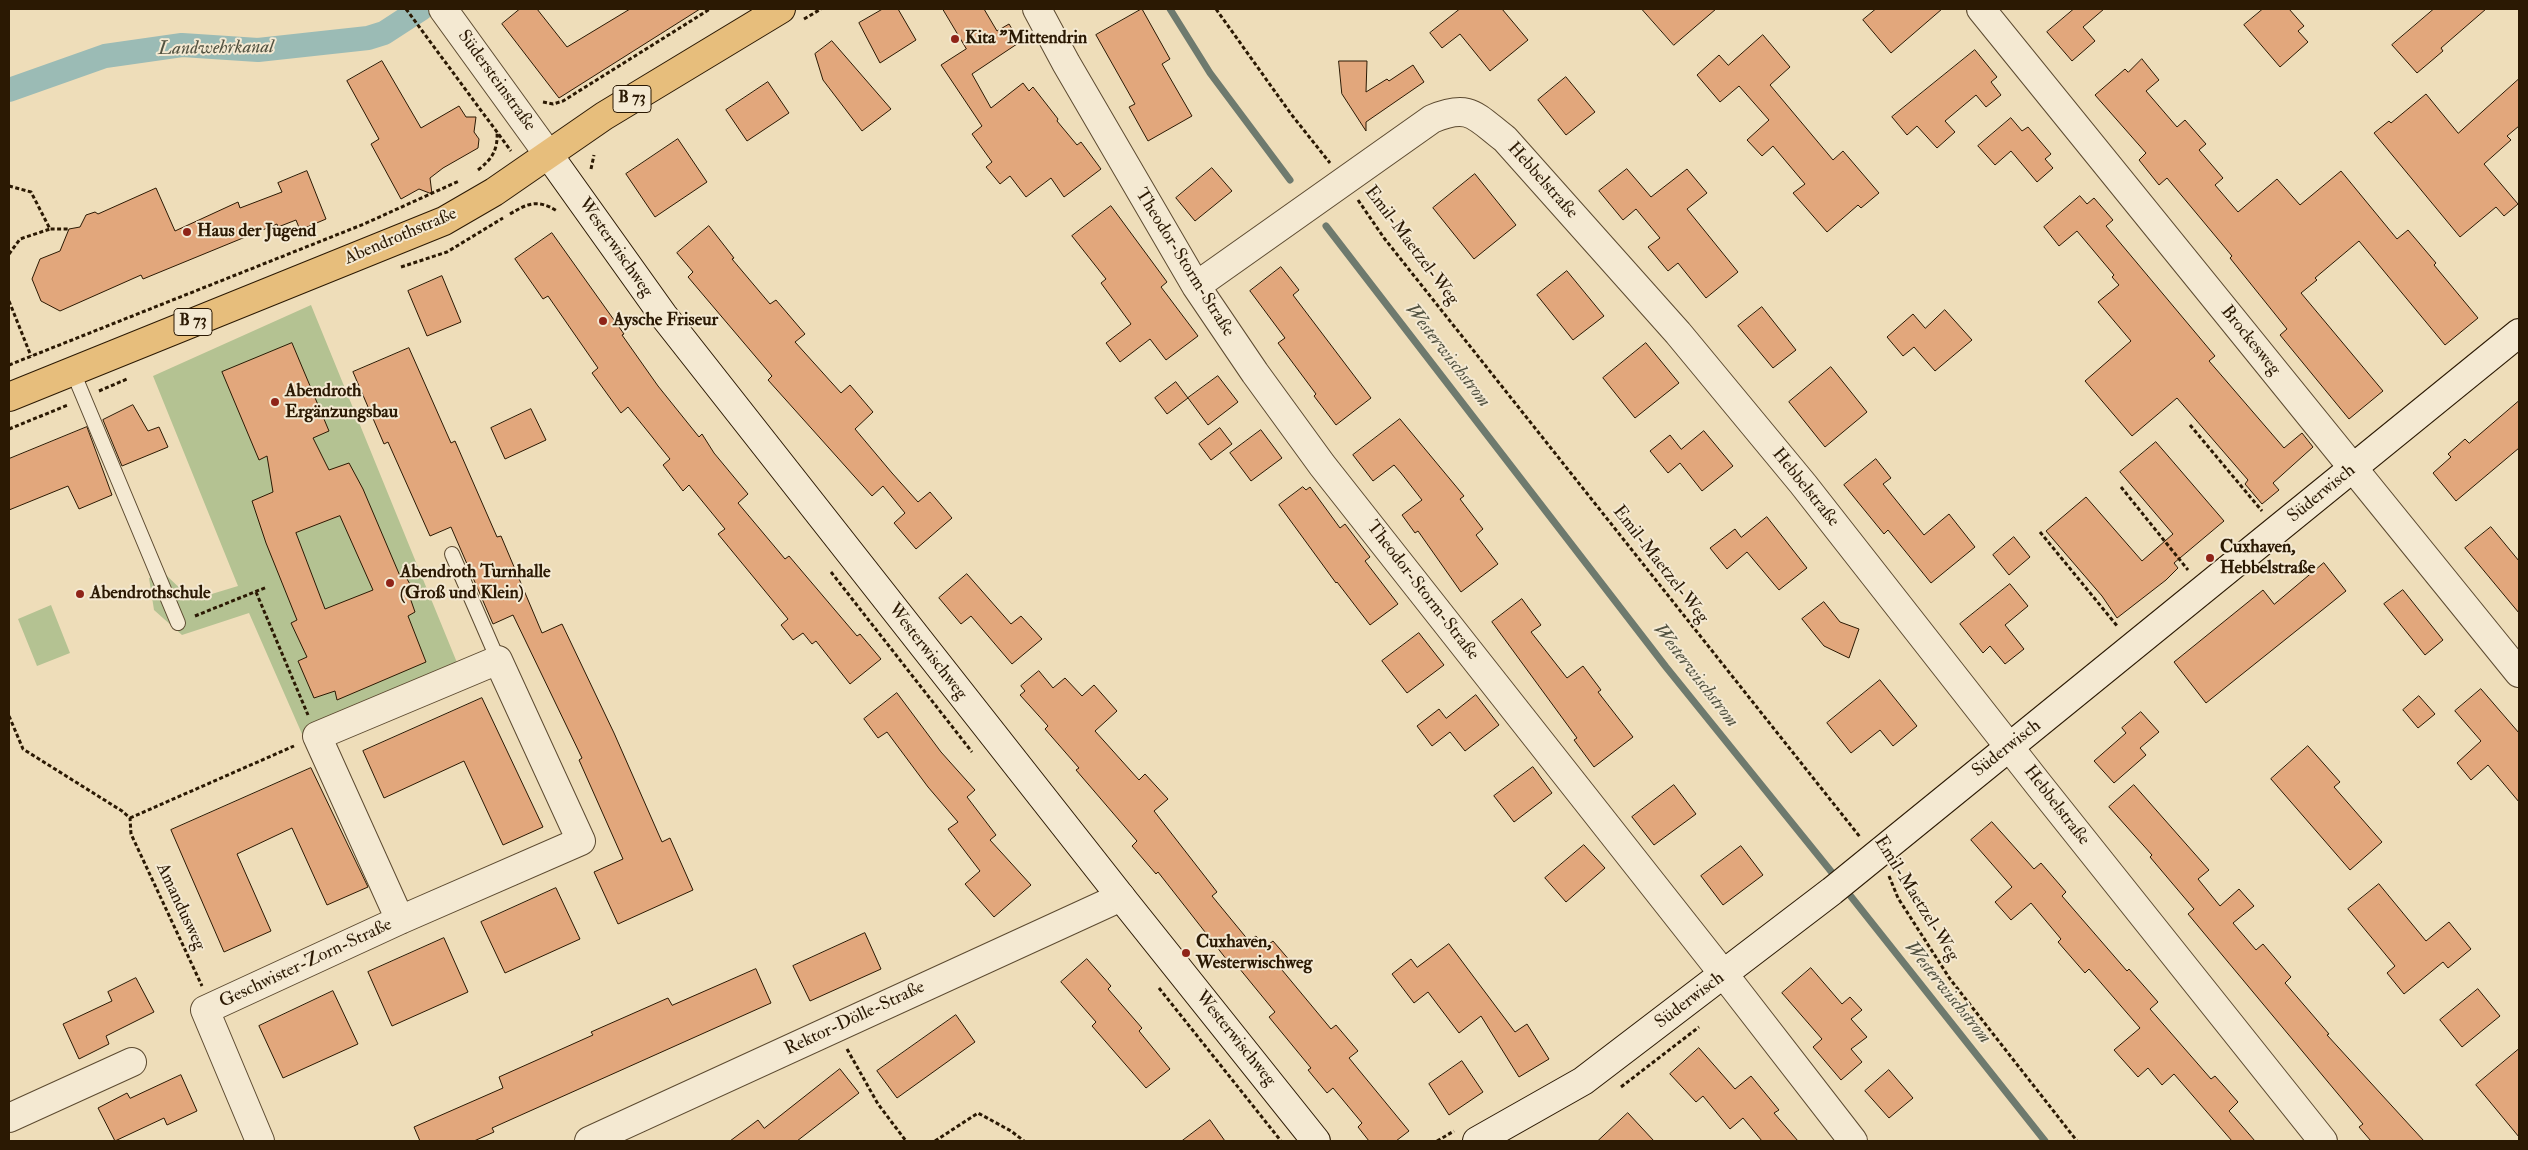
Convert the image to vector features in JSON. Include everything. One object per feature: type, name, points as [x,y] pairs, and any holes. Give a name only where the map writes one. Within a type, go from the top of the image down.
[{"type":"main road","name":"Abendrothstraße","points":[[9,397],[444,221],[494,192],[604,116],[781,9]]},
{"type":"street","name":"Südersteinstraße","points":[[443,9],[548,154]]},
{"type":"street","name":"Theodor-Storm-Straße","points":[[1038,9],[1066,63],[1196,286],[1322,465],[1853,1141]]},
{"type":"street","name":"Brockesweg","points":[[1981,9],[2519,673]]},
{"type":"street","name":"Hebbelstraße","points":[[1196,286],[1432,119],[1452,111],[1470,113],[1505,140],[1684,341],[1803,484],[2009,747],[2323,1141]]},
{"type":"street","name":"Westerwischweg","points":[[548,154],[663,315],[1121,897],[1316,1141]]},
{"type":"street","name":"Süderwisch","points":[[1478,1141],[1583,1081],[1854,874],[2519,332]]},
{"type":"street","points":[[317,736],[498,660]]},
{"type":"street","name":"Geschwister-Zorn-Straße","points":[[260,1141],[205,1010],[400,920],[581,840],[498,660]]},
{"type":"street","name":"Geschwister-Zorn-Straße","points":[[317,736],[400,920]]},
{"type":"street","name":"Rektor-Dölle-Straße","points":[[589,1141],[1121,897]]},
{"type":"street","points":[[9,1118],[132,1062]]},
{"type":"lane","points":[[73,372],[178,623]]},
{"type":"lane","points":[[452,554],[498,660]]},
{"type":"path","points":[[406,9],[497,132],[497,144],[492,158],[471,174]]},
{"type":"path","points":[[540,101],[553,104],[563,101],[710,9]]},
{"type":"path","name":"Emil-Maetzel-Weg","points":[[1216,9],[1291,114],[1345,181],[1391,246],[1694,630],[1877,856],[1888,874],[1898,898],[1950,979],[2077,1141]]},
{"type":"path","points":[[591,170],[592,161],[597,150]]},
{"type":"path","name":"Abendrothstraße","points":[[9,365],[364,224],[464,178]]},
{"type":"path","points":[[9,186],[31,192],[50,229]]},
{"type":"path","points":[[524,205],[543,203],[559,212]]},
{"type":"path","points":[[9,254],[20,239],[50,229],[69,229]]},
{"type":"path","points":[[9,301],[31,356]]},
{"type":"path","points":[[2190,425],[2264,513]]},
{"type":"path","points":[[2121,487],[2190,573]]},
{"type":"path","points":[[2040,532],[2120,630]]},
{"type":"path","points":[[178,623],[267,587]]},
{"type":"path","points":[[9,716],[23,749],[122,811],[130,818],[317,736],[256,592]]},
{"type":"path","name":"Amandusweg","points":[[130,818],[131,834],[211,1007]]},
{"type":"path","points":[[836,1029],[878,1104],[906,1141]]},
{"type":"path","points":[[935,1141],[978,1113],[1011,1131],[1024,1141]]},
{"type":"green space","points":[[311,305],[460,670],[302,734],[249,613],[182,635],[154,610],[149,578],[165,574],[192,600],[238,586],[153,376]]},
{"type":"green space","points":[[51,605],[70,653],[37,666],[18,619]]},
{"type":"building","points":[[520,9],[537,9],[567,47],[630,9],[700,9],[559,98],[502,24]]},
{"type":"building","points":[[883,9],[898,9],[916,40],[880,63],[859,23]]},
{"type":"building","points":[[943,9],[984,9],[997,31],[1009,24],[1020,42],[972,74],[991,108],[1023,83],[1029,91],[1033,87],[1058,119],[1057,121],[1077,145],[1081,142],[1101,169],[1064,197],[1051,178],[1026,197],[1010,176],[1000,184],[986,167],[992,162],[972,134],[982,126],[941,65],[966,49]]},
{"type":"building","points":[[1142,9],[1170,59],[1162,64],[1192,116],[1148,141],[1129,107],[1135,104],[1096,35]]},
{"type":"building","points":[[1460,9],[1502,9],[1528,40],[1490,71],[1460,34],[1442,48],[1430,33]]},
{"type":"building","points":[[1642,9],[1716,9],[1674,45]]},
{"type":"building","points":[[1876,9],[1942,9],[1891,53],[1863,20]]},
{"type":"building","points":[[2074,9],[2104,9],[2083,27],[2095,41],[2072,61],[2047,32]]},
{"type":"building","points":[[2263,9],[2289,9],[2304,26],[2298,31],[2308,42],[2280,67],[2244,25]]},
{"type":"building","points":[[2434,9],[2486,9],[2441,48],[2443,51],[2417,73],[2392,45]]},
{"type":"building","points":[[1763,35],[1790,67],[1770,85],[1833,160],[1843,151],[1879,193],[1861,208],[1858,205],[1827,232],[1793,193],[1805,184],[1773,146],[1762,156],[1747,140],[1769,120],[1739,86],[1720,102],[1697,75],[1719,55],[1728,65]]},
{"type":"building","points":[[832,41],[891,109],[862,131],[823,80],[815,54]]},
{"type":"building","points":[[1975,50],[1997,77],[1991,82],[2001,95],[1986,107],[1976,95],[1945,121],[1955,132],[1937,148],[1917,126],[1907,135],[1892,117]]},
{"type":"building","points":[[2142,59],[2159,80],[2146,91],[2177,127],[2185,120],[2206,144],[2199,150],[2223,178],[2215,185],[2238,212],[2277,179],[2300,205],[2341,171],[2397,239],[2408,230],[2478,318],[2445,345],[2359,241],[2315,278],[2317,280],[2301,293],[2383,391],[2349,419],[2280,335],[2287,329],[2230,258],[2232,256],[2167,178],[2159,185],[2139,160],[2146,153],[2095,95],[2125,69],[2128,72]]},
{"type":"building","points":[[382,61],[421,128],[459,106],[466,117],[476,117],[474,132],[479,139],[478,148],[443,168],[430,178],[432,194],[419,189],[401,199],[371,144],[379,139],[347,81]]},
{"type":"building","points":[[1339,61],[1367,61],[1366,92],[1387,79],[1389,81],[1413,65],[1424,82],[1366,122],[1366,131],[1342,94]]},
{"type":"building","points":[[1566,77],[1595,112],[1566,135],[1538,100]]},
{"type":"building","points":[[2519,79],[2519,126],[2507,136],[2511,140],[2484,164],[2518,204],[2504,216],[2496,207],[2460,237],[2374,133],[2389,121],[2391,123],[2426,94],[2458,133]]},
{"type":"building","points":[[768,82],[789,113],[747,141],[726,110]]},
{"type":"building","points":[[2011,118],[2022,131],[2028,127],[2051,154],[2045,159],[2053,168],[2037,182],[2011,151],[1995,165],[1978,146]]},
{"type":"building","points":[[678,139],[707,182],[655,217],[626,174]]},
{"type":"building","points":[[1212,168],[1232,191],[1195,221],[1176,198]]},
{"type":"building","points":[[1627,169],[1651,197],[1687,169],[1707,193],[1687,209],[1738,272],[1706,298],[1678,263],[1668,271],[1648,247],[1660,238],[1636,209],[1623,220],[1599,191]]},
{"type":"building","points":[[307,171],[326,219],[300,230],[296,220],[278,227],[277,224],[143,279],[141,275],[60,311],[41,301],[32,279],[40,259],[60,251],[69,229],[80,227],[86,215],[95,212],[98,214],[156,188],[175,231],[238,202],[240,208],[282,192],[278,183]]},
{"type":"building","points":[[1475,174],[1516,225],[1474,259],[1433,208]]},
{"type":"building","points":[[2080,196],[2087,204],[2094,198],[2113,220],[2106,226],[2215,356],[2209,361],[2284,448],[2302,433],[2313,447],[2273,483],[2279,490],[2262,504],[2245,484],[2248,480],[2177,398],[2132,436],[2085,381],[2131,341],[2098,302],[2119,285],[2112,277],[2114,275],[2077,231],[2059,246],[2044,227]]},
{"type":"building","points":[[1111,206],[1167,282],[1161,287],[1198,336],[1166,360],[1150,339],[1120,362],[1106,343],[1131,324],[1101,283],[1106,279],[1072,236]]},
{"type":"building","points":[[709,226],[734,258],[732,259],[770,304],[776,300],[805,334],[795,342],[841,393],[850,385],[873,412],[855,429],[918,502],[930,492],[952,518],[916,549],[894,523],[905,513],[883,486],[872,496],[768,380],[772,376],[688,277],[693,272],[677,253]]},
{"type":"building","points":[[552,233],[624,334],[622,335],[658,386],[699,437],[702,434],[714,453],[748,494],[738,503],[785,559],[789,556],[857,636],[860,634],[881,659],[850,684],[816,641],[812,644],[803,633],[793,640],[781,625],[788,619],[718,534],[725,529],[689,485],[683,491],[663,465],[670,459],[628,407],[621,413],[592,373],[598,368],[548,296],[543,299],[515,259]]},
{"type":"building","points":[[1281,267],[1299,290],[1293,295],[1371,398],[1336,425],[1314,396],[1316,394],[1278,343],[1285,338],[1250,291]]},
{"type":"building","points":[[1567,271],[1604,316],[1573,340],[1537,295]]},
{"type":"building","points":[[442,276],[461,322],[427,336],[408,291]]},
{"type":"building","points":[[1762,307],[1796,350],[1773,368],[1738,326]]},
{"type":"building","points":[[1945,310],[1972,340],[1935,371],[1914,347],[1903,356],[1887,337],[1913,314],[1925,328]]},
{"type":"building","name":"Abendroth Turnhalle (Groß und Klein)","points":[[292,343],[329,431],[313,438],[329,470],[349,463],[363,489],[400,576],[406,577],[412,588],[408,592],[415,612],[408,616],[426,662],[337,700],[335,691],[314,698],[298,661],[307,657],[291,623],[297,620],[266,543],[252,501],[273,492],[267,456],[259,460],[222,372]],"holes":[[[340,516],[373,590],[325,609],[296,533]]]},
{"type":"building","points":[[1646,343],[1679,383],[1635,418],[1603,378]]},
{"type":"building","points":[[409,348],[451,443],[455,441],[497,537],[501,536],[542,633],[562,624],[614,733],[662,842],[670,838],[693,890],[618,924],[594,872],[623,859],[579,760],[582,758],[513,615],[493,624],[451,527],[430,536],[388,442],[384,444],[353,372]]},
{"type":"building","points":[[1831,367],[1867,412],[1825,447],[1789,402]]},
{"type":"building","points":[[1218,376],[1238,402],[1208,425],[1188,398]]},
{"type":"building","points":[[1176,382],[1188,398],[1167,414],[1155,398]]},
{"type":"building","points":[[2519,401],[2519,448],[2456,501],[2433,473],[2451,457],[2448,454],[2465,439],[2469,443]]},
{"type":"building","points":[[133,405],[148,431],[159,427],[168,447],[122,466],[103,420]]},
{"type":"building","points":[[531,409],[546,440],[505,459],[491,428]]},
{"type":"building","points":[[1400,419],[1464,496],[1460,499],[1483,529],[1476,535],[1498,564],[1461,592],[1418,531],[1415,533],[1402,515],[1422,500],[1401,473],[1394,465],[1373,481],[1353,455]]},
{"type":"building","points":[[87,427],[112,495],[79,509],[68,486],[9,510],[9,459]]},
{"type":"building","points":[[1220,428],[1232,444],[1211,460],[1199,444]]},
{"type":"building","points":[[1261,430],[1282,458],[1251,481],[1230,453]]},
{"type":"building","points":[[1704,431],[1733,466],[1702,491],[1680,463],[1668,473],[1650,451],[1670,435],[1681,449]]},
{"type":"building","points":[[2156,442],[2224,521],[2174,563],[2178,568],[2166,580],[2117,618],[2102,596],[2046,531],[2086,497],[2142,561],[2173,534],[2120,472]]},
{"type":"building","points":[[1876,459],[1891,478],[1883,484],[1924,535],[1949,514],[1975,547],[1931,583],[1888,530],[1884,534],[1844,485]]},
{"type":"building","points":[[1303,487],[1306,490],[1310,487],[1340,528],[1345,524],[1370,557],[1365,561],[1398,604],[1370,625],[1336,583],[1279,505]]},
{"type":"building","points":[[1767,517],[1807,568],[1779,590],[1747,552],[1727,569],[1710,548],[1735,529],[1741,537]]},
{"type":"building","points":[[2491,527],[2519,561],[2519,613],[2465,548]]},
{"type":"building","points":[[2014,537],[2030,557],[2009,575],[1993,555]]},
{"type":"building","points":[[2324,563],[2346,591],[2206,703],[2174,662],[2263,590],[2274,604]]},
{"type":"building","points":[[967,574],[1011,624],[1021,616],[1042,639],[1012,664],[971,616],[961,624],[939,598]]},
{"type":"building","points":[[2010,584],[2028,606],[2005,625],[2024,649],[2005,664],[1990,646],[1983,653],[1960,624]]},
{"type":"building","points":[[2403,590],[2443,640],[2425,655],[2384,604]]},
{"type":"building","points":[[1522,599],[1541,625],[1531,632],[1567,678],[1583,666],[1601,690],[1598,692],[1633,737],[1594,767],[1574,740],[1577,738],[1492,622]]},
{"type":"building","points":[[1824,602],[1840,622],[1859,629],[1849,658],[1824,646],[1802,619]]},
{"type":"building","points":[[1419,633],[1444,665],[1407,693],[1382,661]]},
{"type":"building","points":[[1039,671],[1053,688],[1065,678],[1082,696],[1094,685],[1117,711],[1095,731],[1139,780],[1145,774],[1168,799],[1154,811],[1217,892],[1212,896],[1249,941],[1256,936],[1265,947],[1273,941],[1291,962],[1282,970],[1331,1029],[1336,1025],[1358,1051],[1349,1058],[1409,1131],[1396,1141],[1369,1141],[1358,1127],[1362,1123],[1333,1088],[1327,1093],[1308,1070],[1311,1068],[1269,1017],[1275,1012],[1230,957],[1227,960],[1158,872],[1156,874],[1132,846],[1137,841],[1076,770],[1079,768],[1045,729],[1048,726],[1020,695],[1025,691],[1021,686]]},
{"type":"building","points":[[1880,680],[1917,726],[1893,746],[1880,730],[1851,753],[1827,723]]},
{"type":"building","points":[[2481,689],[2519,733],[2519,802],[2488,765],[2471,780],[2457,763],[2481,741],[2455,711]]},
{"type":"building","points":[[897,693],[941,752],[975,790],[967,797],[996,835],[990,840],[1031,885],[994,917],[965,884],[980,871],[948,829],[958,822],[928,787],[887,732],[878,738],[864,719]]},
{"type":"building","points":[[1476,695],[1499,725],[1465,751],[1450,732],[1432,746],[1417,726],[1439,709],[1446,718]]},
{"type":"building","points":[[2419,696],[2435,714],[2418,728],[2403,710]]},
{"type":"building","points":[[482,698],[543,827],[503,845],[464,761],[384,798],[363,751]]},
{"type":"building","points":[[2141,712],[2159,732],[2140,748],[2146,755],[2114,783],[2094,761],[2126,733],[2122,728]]},
{"type":"building","points":[[2308,746],[2340,782],[2334,787],[2382,842],[2350,870],[2271,779]]},
{"type":"building","points":[[1533,767],[1552,793],[1514,822],[1494,796]]},
{"type":"building","points":[[311,768],[368,887],[327,905],[292,828],[237,854],[271,931],[224,952],[171,830]]},
{"type":"building","points":[[1674,785],[1696,814],[1654,845],[1632,817]]},
{"type":"building","points":[[2134,785],[2209,870],[2198,879],[2220,906],[2239,889],[2254,906],[2233,923],[2256,950],[2263,944],[2291,977],[2285,983],[2329,1034],[2327,1035],[2424,1141],[2371,1141],[2359,1127],[2363,1124],[2188,914],[2194,909],[2150,857],[2152,855],[2109,807]]},
{"type":"building","points":[[1992,822],[2034,869],[2041,863],[2066,892],[2062,896],[2127,971],[2129,969],[2158,1002],[2150,1009],[2211,1079],[2215,1076],[2238,1102],[2229,1111],[2255,1141],[2232,1141],[2174,1074],[2162,1085],[2148,1068],[2138,1077],[2114,1050],[2140,1028],[2089,969],[2085,973],[2058,942],[2061,939],[2031,903],[2011,920],[1995,902],[2012,887],[1971,840]]},
{"type":"building","points":[[1584,845],[1605,868],[1566,902],[1545,878]]},
{"type":"building","points":[[1741,846],[1763,875],[1723,905],[1701,876]]},
{"type":"building","points":[[2379,884],[2426,941],[2449,922],[2471,949],[2448,968],[2443,962],[2404,994],[2387,973],[2395,966],[2348,909]]},
{"type":"building","points":[[556,888],[580,939],[505,973],[481,922]]},
{"type":"building","points":[[865,933],[881,969],[810,1001],[793,966]]},
{"type":"building","points":[[444,938],[468,992],[392,1026],[368,972]]},
{"type":"building","points":[[1449,944],[1515,1032],[1527,1024],[1549,1059],[1519,1077],[1481,1016],[1459,1033],[1428,992],[1414,1003],[1392,974],[1411,959],[1417,967]]},
{"type":"building","points":[[1087,959],[1111,986],[1108,989],[1142,1028],[1139,1031],[1170,1069],[1146,1088],[1092,1026],[1096,1022],[1061,982]]},
{"type":"building","points":[[1811,968],[1842,1004],[1850,997],[1862,1010],[1851,1019],[1867,1037],[1851,1049],[1862,1062],[1841,1080],[1813,1047],[1822,1039],[1782,993]]},
{"type":"building","points":[[756,969],[771,1003],[492,1128],[494,1132],[474,1141],[420,1141],[414,1127],[503,1088],[499,1077],[593,1035],[591,1032],[668,998],[672,1005]]},
{"type":"building","points":[[136,978],[154,1012],[106,1036],[109,1044],[79,1059],[63,1024],[112,1001],[108,992]]},
{"type":"building","points":[[2478,989],[2500,1016],[2462,1047],[2440,1020]]},
{"type":"building","points":[[333,991],[358,1044],[283,1078],[259,1026]]},
{"type":"building","points":[[956,1015],[975,1042],[897,1098],[877,1071]]},
{"type":"building","points":[[1699,1048],[1735,1089],[1751,1076],[1779,1110],[1774,1113],[1798,1141],[1762,1141],[1743,1118],[1730,1129],[1703,1096],[1696,1102],[1670,1074]]},
{"type":"building","points":[[2519,1049],[2519,1137],[2476,1085]]},
{"type":"building","points":[[1462,1061],[1483,1092],[1449,1115],[1429,1084]]},
{"type":"building","points":[[840,1069],[859,1093],[797,1141],[730,1141],[758,1120],[764,1128]]},
{"type":"building","points":[[1889,1070],[1913,1098],[1889,1118],[1865,1091]]},
{"type":"building","points":[[181,1075],[197,1111],[167,1125],[164,1118],[115,1141],[98,1108],[127,1093],[130,1098]]},
{"type":"building","points":[[1628,1113],[1654,1141],[1598,1141]]},
{"type":"building","points":[[1210,1120],[1225,1141],[1182,1141]]},
{"type":"waterway","name":"Landwehrkanal","points":[[9,90],[105,56],[182,45],[258,50],[368,38],[384,33],[421,9]]},
{"type":"waterway","name":"Westerwischstrom","points":[[1170,9],[1210,73],[1290,180]]},
{"type":"waterway","name":"Westerwischstrom","points":[[1326,226],[1666,667],[1838,880]]},
{"type":"waterway","name":"Westerwischstrom","points":[[1845,889],[2045,1141]]},
{"type":"place","name":"Kita \"Mittendrin","points":[[955,39]]},
{"type":"place","name":"Haus der Jugend","points":[[187,232]]},
{"type":"place","name":"Aysche Friseur","points":[[603,321]]},
{"type":"place","name":"Abendroth Ergänzungsbau","points":[[275,402]]},
{"type":"place","name":"Cuxhaven, Hebbelstraße","points":[[2210,558]]},
{"type":"place","name":"Abendroth Turnhalle (Groß und Klein)","points":[[390,583]]},
{"type":"place","name":"Abendrothschule","points":[[80,594]]},
{"type":"place","name":"Cuxhaven, Westerwischweg","points":[[1186,953]]}]
